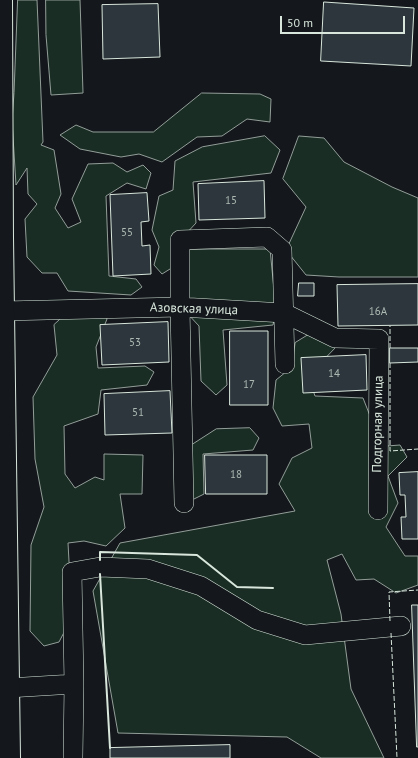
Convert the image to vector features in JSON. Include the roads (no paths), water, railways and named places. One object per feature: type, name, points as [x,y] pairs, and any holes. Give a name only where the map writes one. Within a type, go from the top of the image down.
[{"type":"main road","points":[[1,0],[3,311],[9,758]]},
{"type":"street","points":[[184,503],[180,240],[266,237],[282,250],[285,364]]},
{"type":"street","name":"Азовская улица","points":[[3,311],[180,307],[284,313],[335,338],[379,339]]},
{"type":"street","name":"Подгорная улица","points":[[378,510],[379,339]]},
{"type":"street","points":[[73,758],[74,684],[72,572],[100,567],[140,568],[155,571],[201,586],[257,620],[305,635],[401,626]]},
{"type":"street","points":[[8,688],[74,684]]}]
